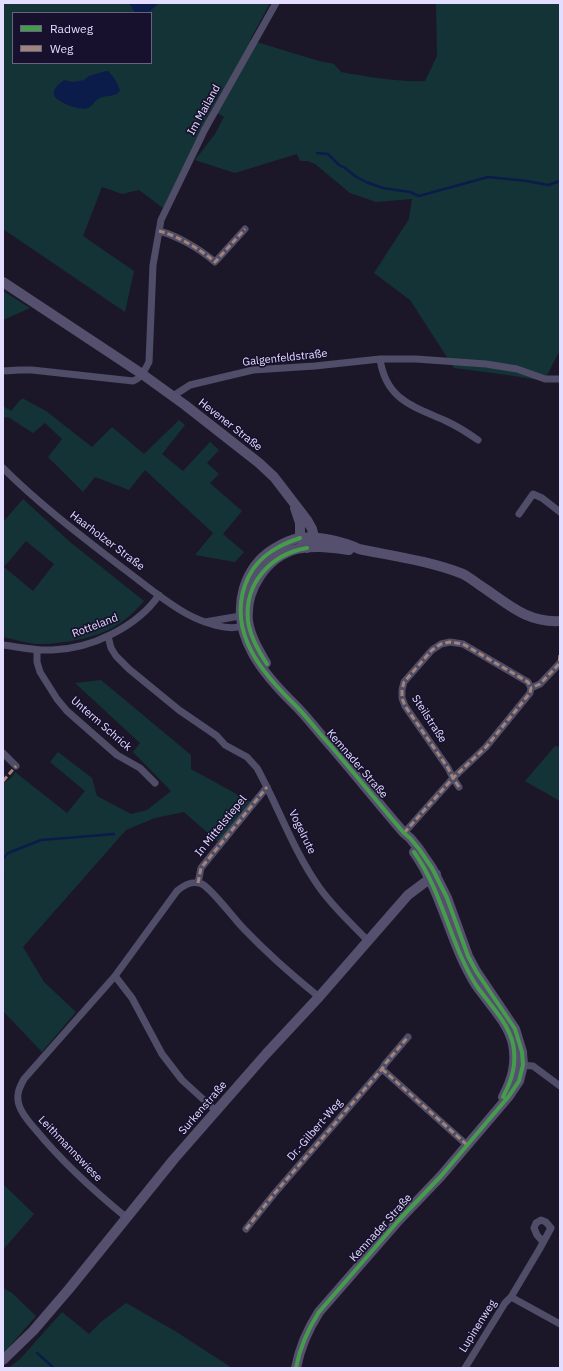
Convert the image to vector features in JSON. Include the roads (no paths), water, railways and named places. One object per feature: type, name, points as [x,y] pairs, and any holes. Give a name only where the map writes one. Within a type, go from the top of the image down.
[{"type":"main road","name":"Hevener Straße","points":[[3,282],[142,374],[173,396],[259,463],[274,477],[308,520],[314,537]]},
{"type":"main road","name":"Hevener Straße","points":[[294,504],[300,523],[300,538]]},
{"type":"main road","name":"Kemnader Straße","points":[[296,1368],[305,1337],[319,1312],[407,1210],[426,1192],[467,1145],[517,1085],[522,1052],[515,1029],[473,974],[449,905],[432,876],[419,849],[296,707],[262,657],[251,632],[243,621],[249,603],[251,581],[255,565],[265,555],[282,544],[300,538],[314,537],[465,575],[522,614],[542,620],[560,621]]},
{"type":"main road","points":[[300,538],[307,548],[314,537]]},
{"type":"main road","name":"Kemnader Straße","points":[[251,581],[279,557],[297,549],[359,549]]},
{"type":"main road","name":"Surkenstraße","points":[[3,1360],[33,1331],[69,1290],[174,1159],[266,1054],[319,997],[408,895],[432,876]]},
{"type":"street","name":"Im Mailand","points":[[142,374],[149,362],[153,265],[161,220],[205,129],[276,3]]},
{"type":"street","points":[[159,231],[171,234],[215,262],[245,229]]},
{"type":"street","points":[[380,359],[386,381],[395,393],[403,400],[424,412],[458,427],[478,440]]},
{"type":"street","name":"Galgenfeldstraße","points":[[173,396],[190,385],[254,370],[315,366],[380,359],[416,359],[486,364],[517,369],[545,379],[560,379]]},
{"type":"street","points":[[3,371],[32,370],[133,381],[138,380],[142,374]]},
{"type":"street","name":"Haarholzer Straße","points":[[3,468],[44,507],[186,614],[224,628],[243,621]]},
{"type":"street","points":[[519,514],[533,494],[542,498],[560,512]]},
{"type":"street","name":"Rotteland","points":[[3,645],[37,650],[54,650],[73,647],[108,636],[127,626],[142,615],[159,595]]},
{"type":"street","points":[[205,622],[243,621]]},
{"type":"street","name":"Vogelrute","points":[[108,636],[111,648],[116,656],[130,669],[179,710],[217,736],[225,745],[247,757],[257,768],[301,856],[318,886],[335,908],[368,941]]},
{"type":"street","name":"Steilstraße","points":[[459,787],[448,768],[405,706],[402,698],[404,682],[432,650],[441,644],[450,642],[463,644],[528,682],[531,688]]},
{"type":"street","name":"Unterm Schrick","points":[[37,650],[37,662],[40,672],[62,705],[117,755],[140,768],[155,783]]},
{"type":"street","points":[[404,833],[453,778],[486,747],[530,693],[531,688],[540,684],[558,664]]},
{"type":"street","points":[[3,752],[16,766]]},
{"type":"street","name":"In Mittelstiepel","points":[[198,883],[201,868],[267,787]]},
{"type":"street","name":"Leithmannswiese","points":[[127,1218],[84,1181],[51,1148],[24,1116],[19,1106],[17,1096],[24,1079],[115,976],[177,891],[182,886],[189,883],[198,883]]},
{"type":"street","points":[[198,883],[208,888],[234,918],[261,945],[319,997]]},
{"type":"street","points":[[115,976],[132,998],[162,1054],[182,1080],[216,1111]]},
{"type":"street","name":"Dr.-Gilbert-Weg","points":[[246,1229],[263,1203],[382,1070],[385,1064],[408,1037]]},
{"type":"street","points":[[519,1064],[534,1066],[560,1086]]},
{"type":"street","points":[[382,1070],[467,1145]]},
{"type":"street","name":"Lupinenweg","points":[[465,1368],[543,1242]]},
{"type":"street","name":"Lupinenweg","points":[[510,1297],[560,1324]]},
{"type":"water","points":[[129,3],[159,3],[149,12],[134,12]]},
{"type":"water","points":[[108,71],[114,78],[120,91],[116,94],[98,99],[88,108],[84,109],[70,106],[54,96],[55,89],[64,80],[73,82],[84,80],[89,76]]},
{"type":"waterway","points":[[317,153],[328,154],[339,165],[366,182],[383,188],[410,192],[419,196],[488,177],[548,185],[560,181]]},
{"type":"waterway","points":[[3,859],[8,853],[41,840],[114,834]]},
{"type":"waterway","points":[[37,1353],[54,1368]]}]
